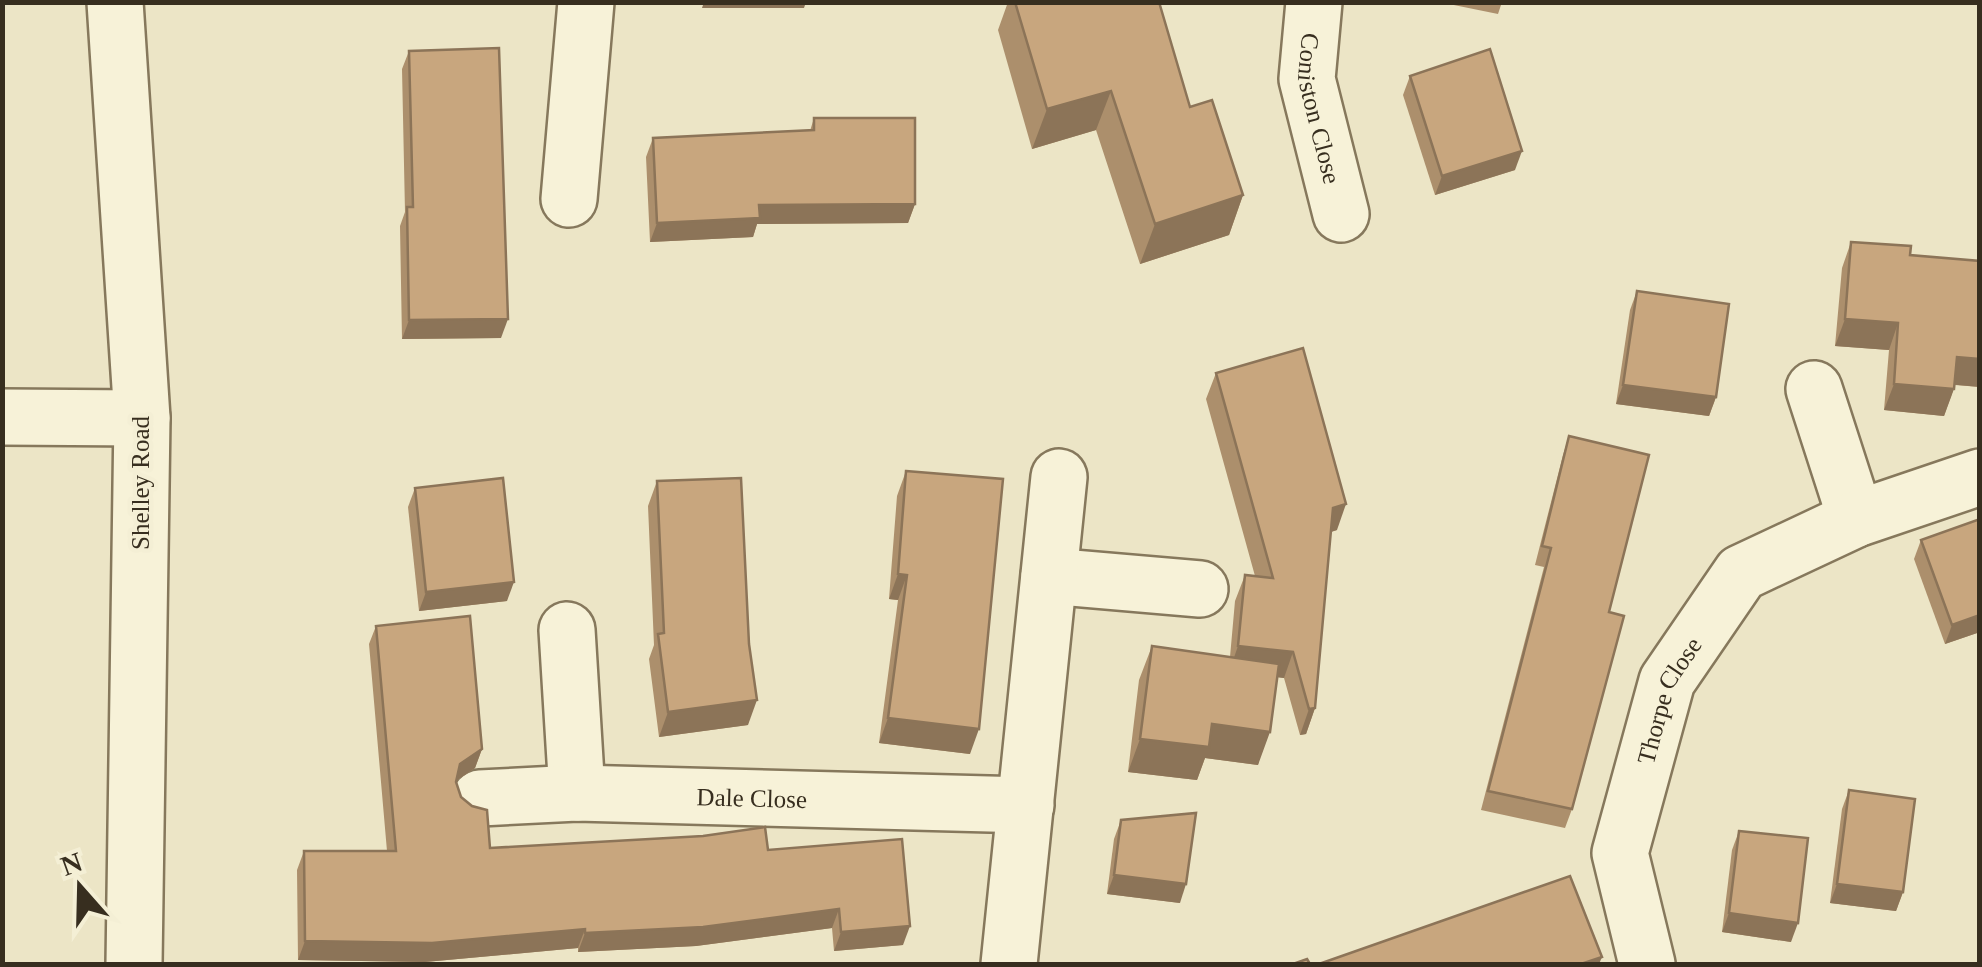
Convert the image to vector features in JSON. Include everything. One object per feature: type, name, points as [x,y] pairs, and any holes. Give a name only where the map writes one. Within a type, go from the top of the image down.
[{"type":"street","name":"Shelley Road","points":[[114,2],[142,418],[134,964]]},
{"type":"street","points":[[569,199],[586,2]]},
{"type":"street","name":"Coniston Close","points":[[1314,2],[1307,79],[1341,214]]},
{"type":"street","points":[[1814,390],[1856,519]]},
{"type":"street","points":[[2,417],[142,418]]},
{"type":"street","points":[[1009,964],[1059,477]]},
{"type":"street","name":"Thorpe Close","points":[[1647,964],[1620,853],[1666,681],[1741,573],[1856,519],[1962,482]]},
{"type":"street","points":[[1049,576],[1200,590]]},
{"type":"street","points":[[566,630],[576,793]]},
{"type":"street","name":"Dale Close","points":[[480,798],[576,793],[1026,805]]},
{"type":"building","points":[[1015,2],[1159,2],[1190,107],[1212,100],[1243,195],[1155,224],[1111,91],[1047,109]]},
{"type":"building","points":[[499,48],[508,319],[409,320],[407,207],[413,207],[409,51]]},
{"type":"building","points":[[1490,49],[1522,151],[1442,176],[1410,76]]},
{"type":"building","points":[[814,118],[915,118],[915,204],[759,205],[760,218],[657,223],[653,138],[814,130]]},
{"type":"building","points":[[1851,242],[1911,246],[1910,255],[1980,261],[1980,359],[1957,357],[1954,389],[1894,384],[1898,323],[1845,319]]},
{"type":"building","points":[[1637,291],[1729,304],[1716,397],[1623,385]]},
{"type":"building","points":[[1303,348],[1346,504],[1333,508],[1315,708],[1309,709],[1293,652],[1238,646],[1245,575],[1273,578],[1216,373]]},
{"type":"building","points":[[1569,436],[1649,455],[1609,612],[1624,616],[1572,809],[1488,791],[1551,548],[1542,546]]},
{"type":"building","points":[[906,471],[1003,479],[979,729],[888,718],[907,575],[898,574]]},
{"type":"building","points":[[503,478],[514,582],[426,592],[415,488]]},
{"type":"building","points":[[741,478],[749,644],[757,700],[668,712],[658,634],[664,633],[657,481]]},
{"type":"building","points":[[1980,519],[1980,615],[1952,625],[1921,540]]},
{"type":"building","points":[[470,616],[482,749],[460,764],[456,782],[461,797],[472,806],[487,810],[490,848],[703,836],[765,827],[768,850],[902,839],[910,926],[841,932],[839,909],[703,927],[585,933],[585,929],[432,943],[305,941],[304,851],[396,851],[376,626]]},
{"type":"building","points":[[1152,646],[1279,664],[1270,732],[1212,724],[1209,747],[1140,739]]},
{"type":"building","points":[[1849,790],[1915,799],[1903,892],[1837,884]]},
{"type":"building","points":[[1196,813],[1186,884],[1114,875],[1121,820]]},
{"type":"building","points":[[1739,831],[1808,838],[1798,923],[1729,913]]},
{"type":"building","points":[[1570,876],[1602,957],[1581,964],[1319,964]]}]
